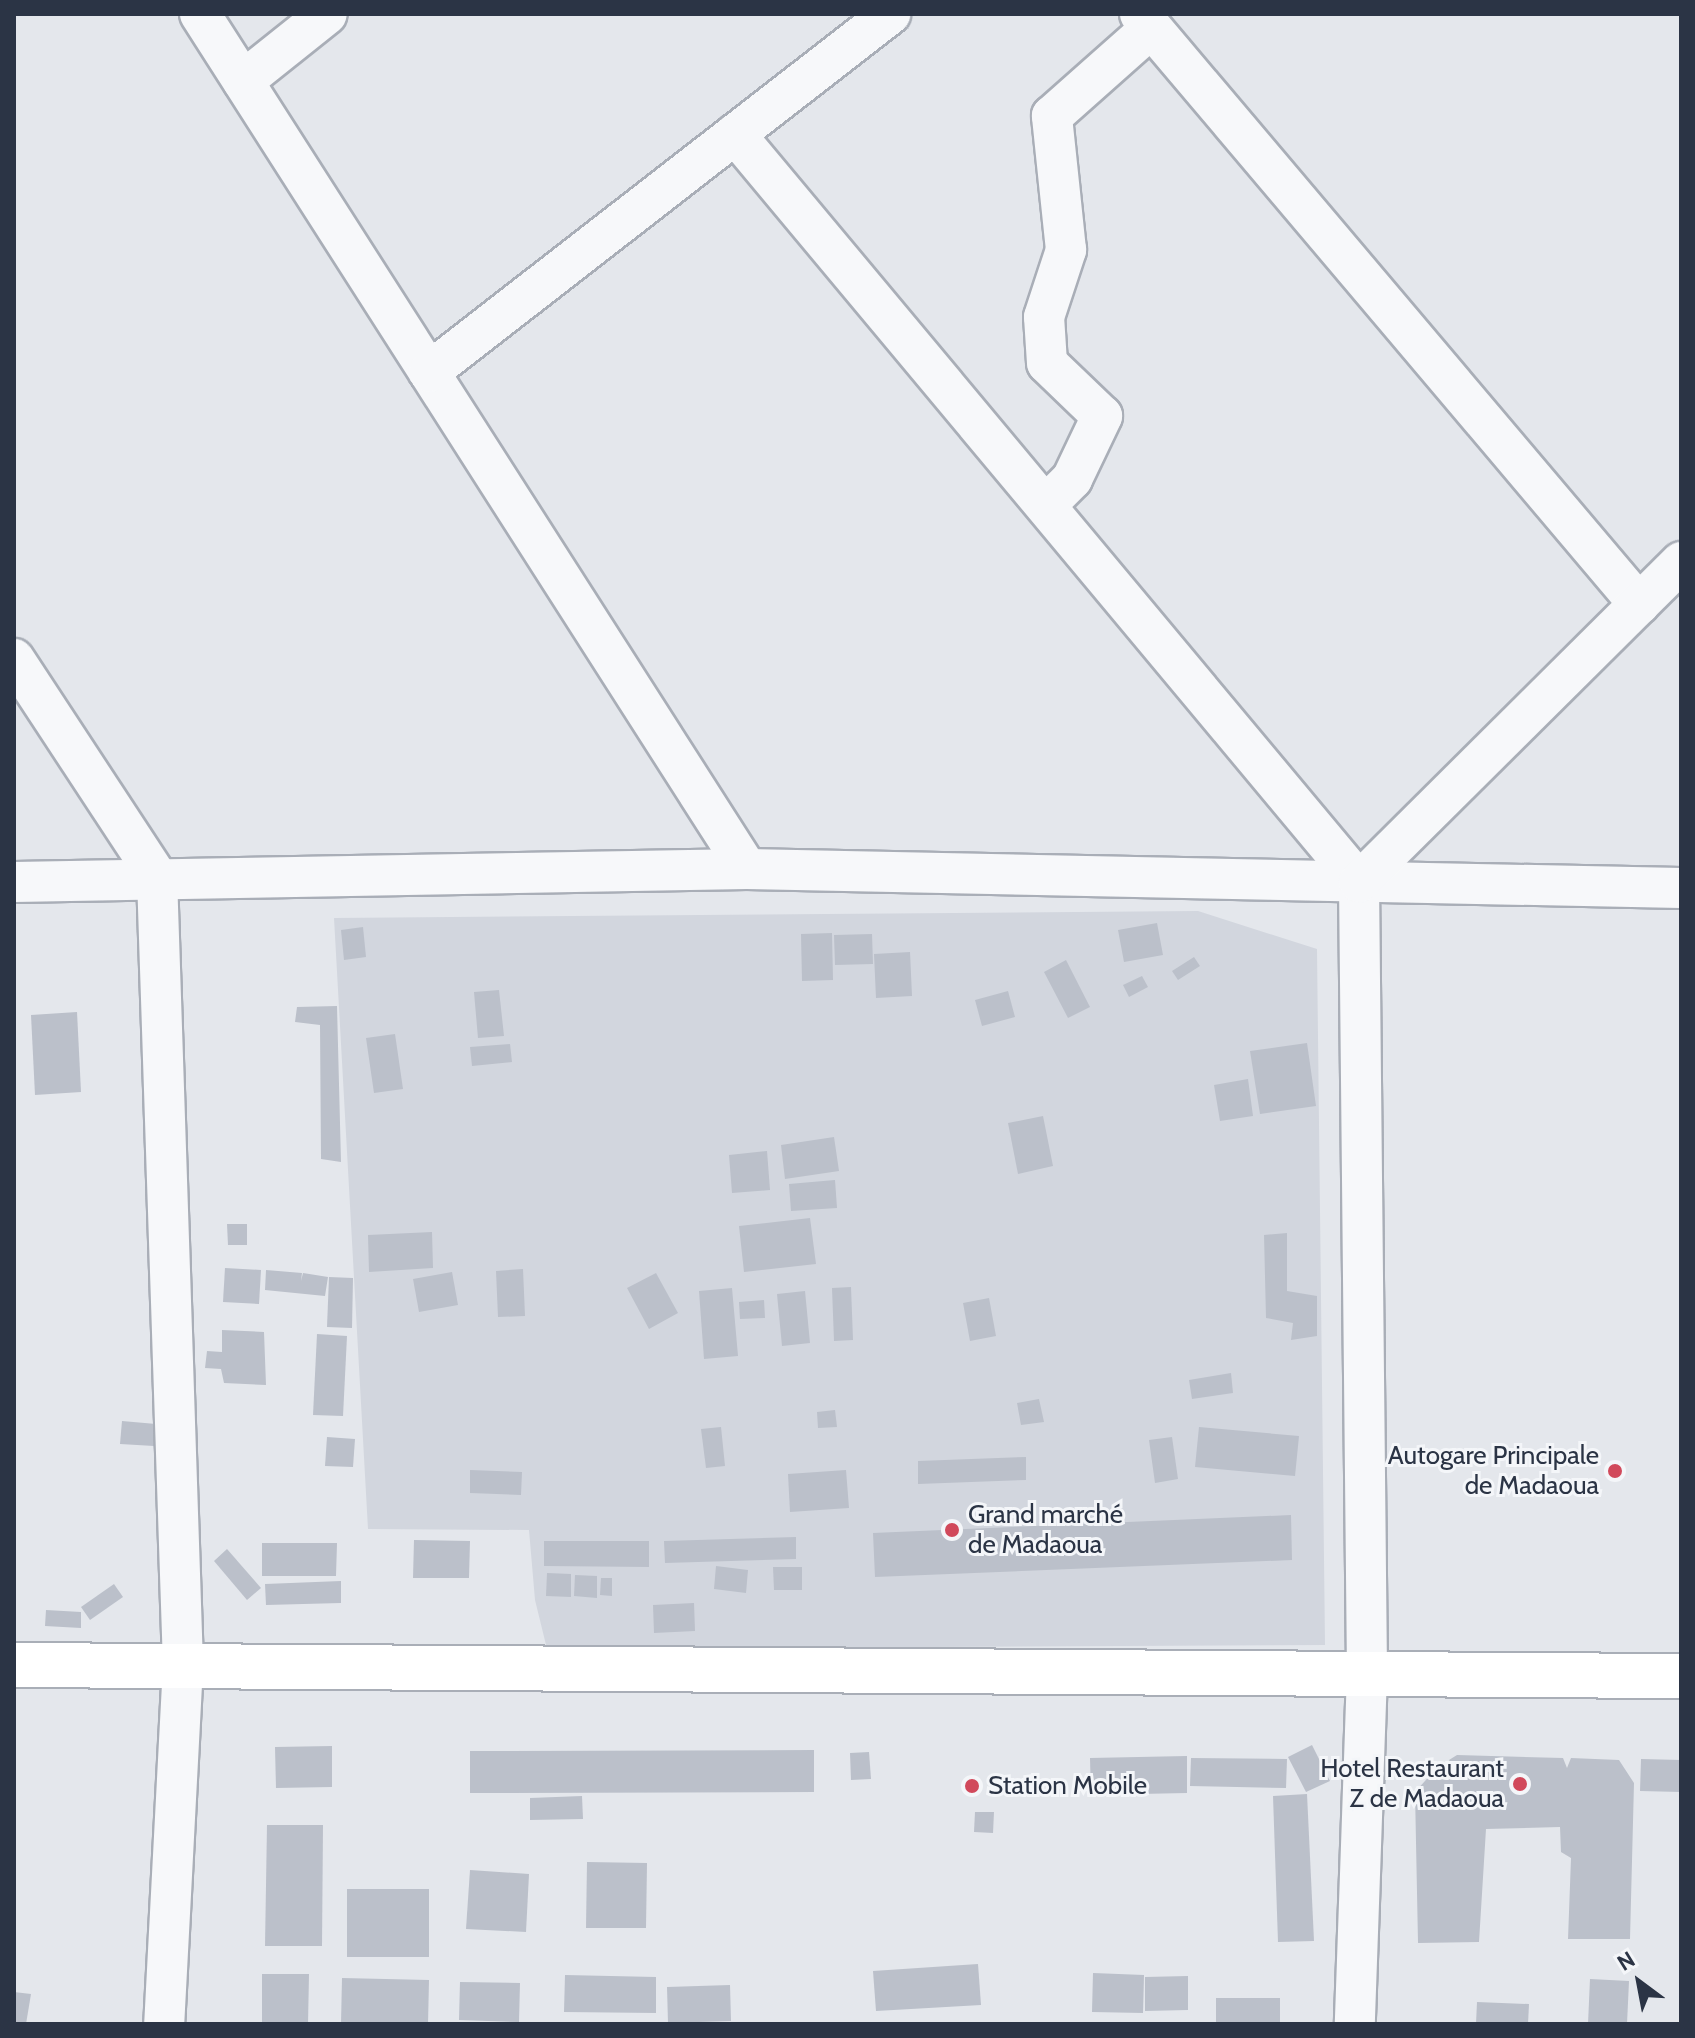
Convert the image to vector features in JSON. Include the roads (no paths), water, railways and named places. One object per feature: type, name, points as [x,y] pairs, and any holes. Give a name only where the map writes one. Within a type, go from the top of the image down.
[{"type":"highway","points":[[14,1665],[1681,1676]]},
{"type":"street","points":[[200,14],[747,869]]},
{"type":"street","points":[[243,81],[327,14]]},
{"type":"street","points":[[429,372],[890,14]]},
{"type":"street","points":[[1046,505],[1072,479],[1102,416],[1047,363],[1044,317],[1066,250],[1052,116],[1145,21],[1639,604]]},
{"type":"street","points":[[735,134],[1359,882],[1367,1674],[1355,2024]]},
{"type":"street","points":[[1359,882],[1681,562]]},
{"type":"street","points":[[14,659],[157,877],[183,1665],[164,2024]]},
{"type":"street","points":[[14,882],[157,877],[747,869],[1681,888]]},
{"type":"place","name":"Autogare Principale de Madaoua","points":[[1615,1471]]},
{"type":"place","name":"Grand marché de Madaoua","points":[[952,1530]]},
{"type":"place","name":"Hotel Restaurant Z de Madaoua","points":[[1520,1784]]},
{"type":"place","name":"Station Mobile","points":[[972,1786]]}]
